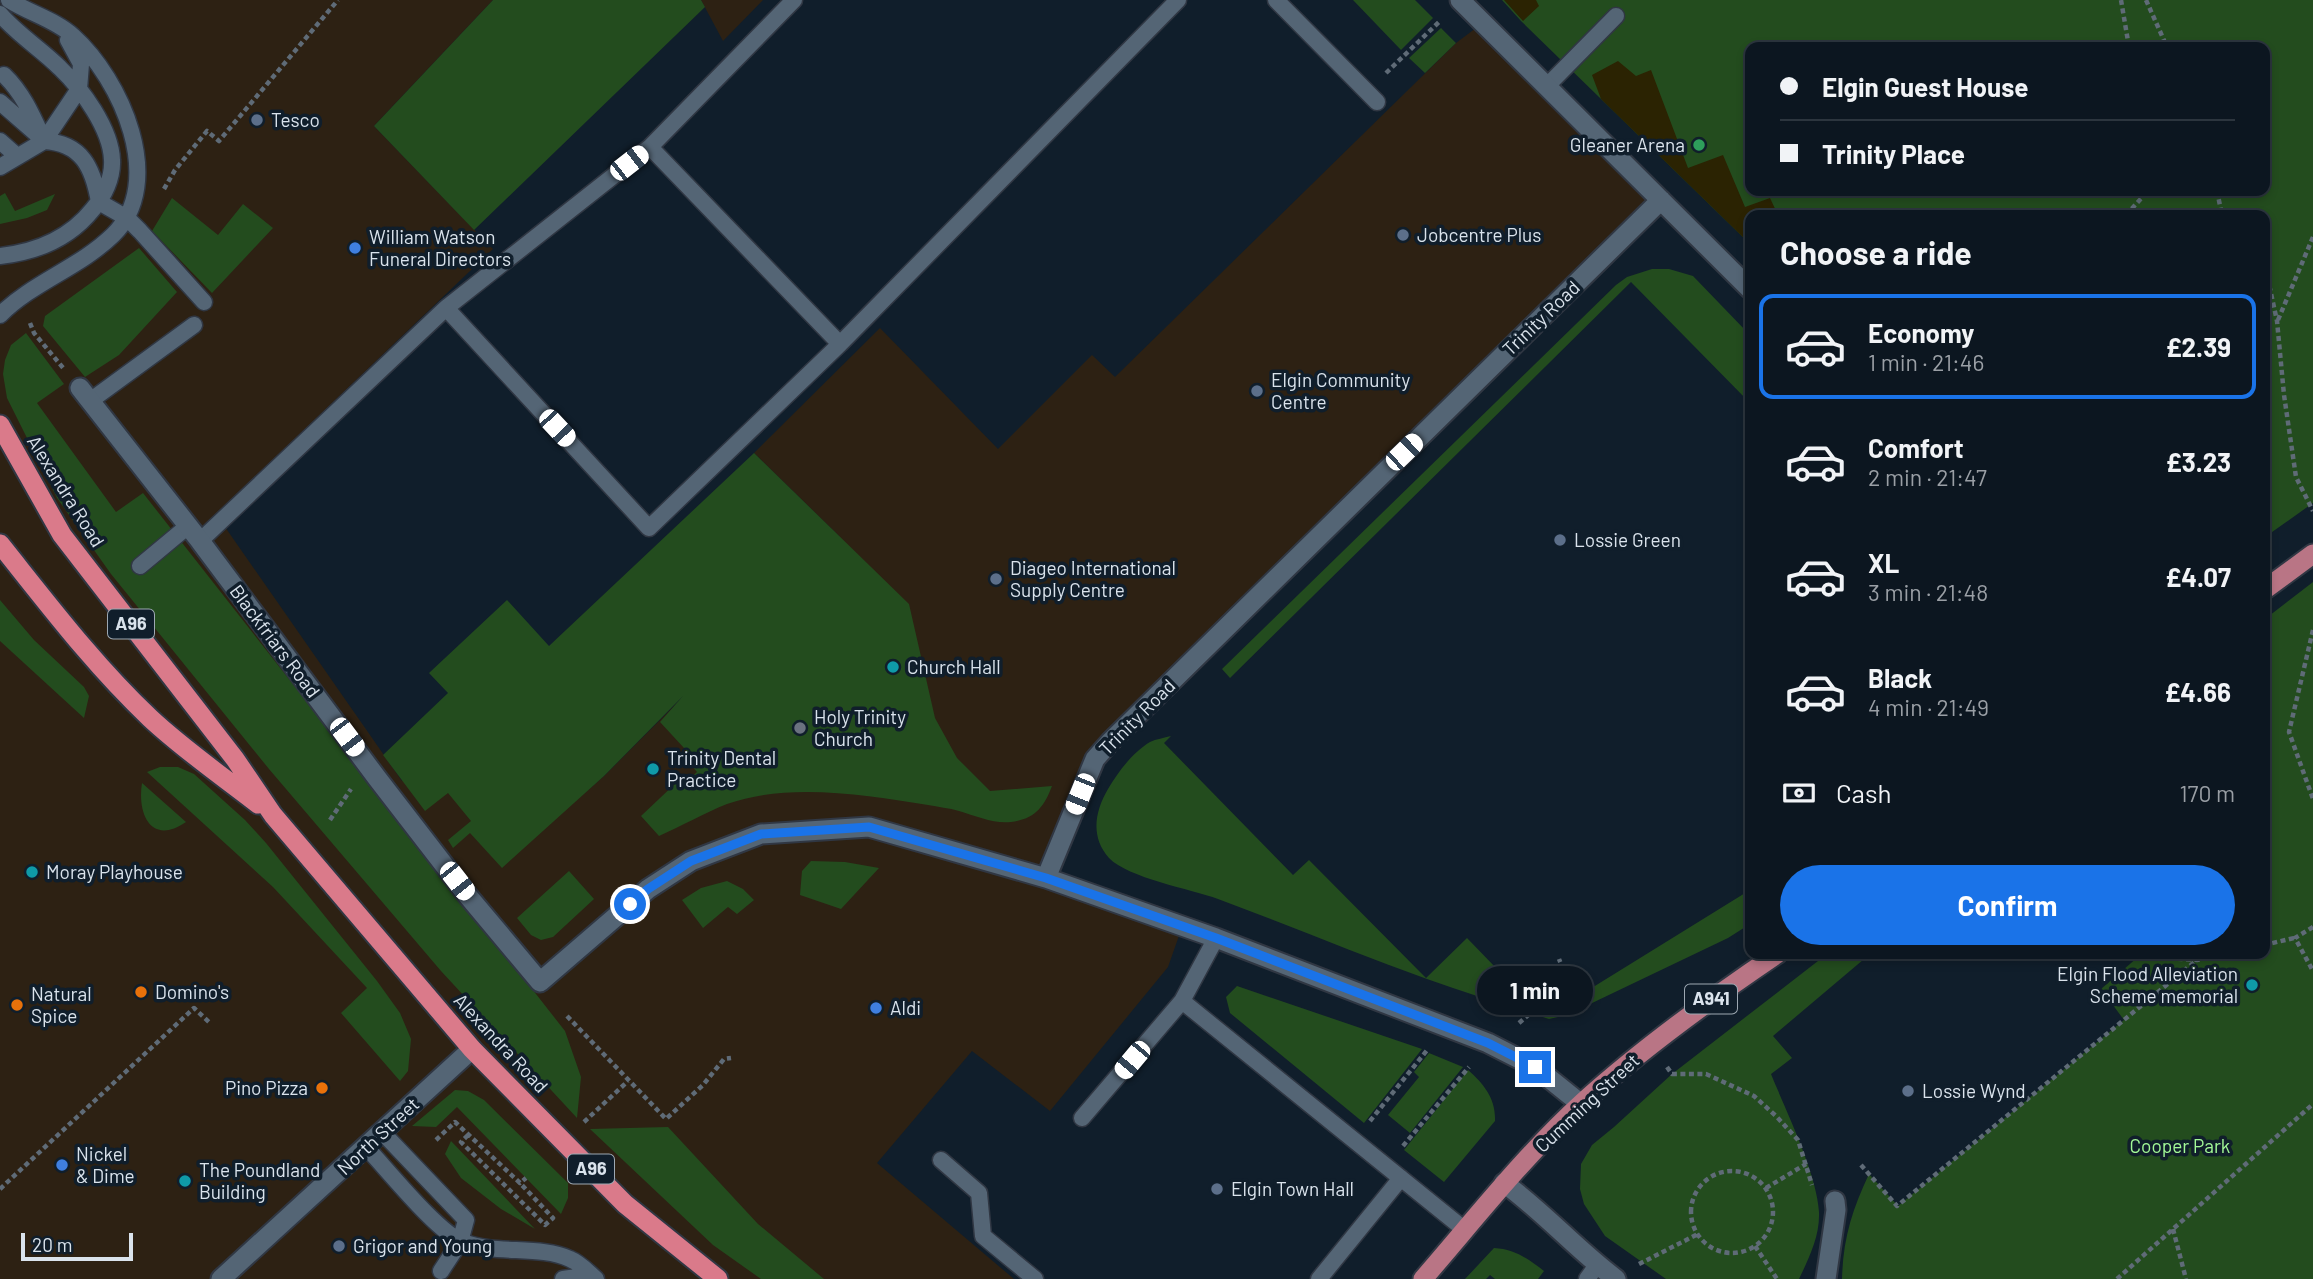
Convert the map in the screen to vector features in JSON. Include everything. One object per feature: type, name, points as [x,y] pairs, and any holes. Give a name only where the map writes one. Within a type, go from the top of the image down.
[{"type":"highway","name":"Alexandra Road","points":[[0,425],[62,535],[235,759],[273,815],[472,1049],[625,1204],[718,1279]]},
{"type":"highway","name":"Alexandra Road","points":[[0,544],[76,639],[150,718],[193,755],[273,815]]},
{"type":"main road","points":[[2270,586],[2313,554]]},
{"type":"main road","name":"Cumming Street","points":[[1423,1279],[1504,1183],[1581,1104],[1647,1046],[1770,959]]},
{"type":"street","points":[[1460,0],[1745,284]]},
{"type":"street","name":"Trinity Road","points":[[1046,878],[1095,759],[1110,742],[1661,200]]},
{"type":"street","name":"Blackfriars Road","points":[[85,395],[200,541],[468,896],[540,982],[648,889],[691,861],[761,834],[869,827],[1046,878]]},
{"type":"street","points":[[1046,878],[1216,938],[1488,1043],[1535,1067],[1581,1104]]},
{"type":"street","name":"North Street","points":[[221,1279],[472,1049]]},
{"type":"street","points":[[1504,1183],[1602,1274]]},
{"type":"street","points":[[1826,1279],[1835,1201]]},
{"type":"lane","points":[[0,315],[15,300],[83,259],[113,235],[127,218],[138,182],[138,164],[128,122],[108,79],[73,36],[9,0]]},
{"type":"lane","points":[[200,541],[446,308],[650,147],[794,0]]},
{"type":"lane","points":[[446,308],[649,528],[840,344],[1178,0]]},
{"type":"lane","points":[[1276,0],[1371,96]]},
{"type":"lane","points":[[0,14],[16,32],[60,68],[79,89],[105,129],[113,160],[107,190],[82,222],[50,244],[18,254],[0,256]]},
{"type":"lane","points":[[1547,86],[1616,16]]},
{"type":"lane","points":[[0,167],[44,141],[79,89],[81,64],[61,28]]},
{"type":"lane","points":[[4,75],[12,82],[30,110],[44,141]]},
{"type":"lane","points":[[0,102],[44,141],[67,145],[84,159],[95,179],[99,202]]},
{"type":"lane","points":[[0,141],[18,156]]},
{"type":"lane","points":[[650,147],[840,344]]},
{"type":"lane","points":[[99,202],[127,218],[204,302]]},
{"type":"lane","points":[[85,395],[194,324]]},
{"type":"lane","points":[[141,566],[188,526]]},
{"type":"lane","points":[[1082,1118],[1182,1001],[1216,938]]},
{"type":"lane","points":[[1182,1001],[1465,1230]]},
{"type":"lane","points":[[382,1132],[466,1220],[460,1242],[441,1271],[442,1239],[433,1219]]},
{"type":"lane","points":[[366,1147],[433,1219],[460,1242],[477,1247],[556,1255],[571,1259],[593,1277]]},
{"type":"lane","points":[[941,1160],[979,1193],[984,1236],[1035,1279]]},
{"type":"lane","points":[[1319,1279],[1401,1178]]},
{"type":"lane","points":[[563,1279],[593,1277]]},
{"type":"path","points":[[163,191],[175,170],[207,131],[219,141],[338,0]]},
{"type":"path","points":[[1371,96],[1460,0]]},
{"type":"path","points":[[2121,0],[2128,42]]},
{"type":"path","points":[[2146,0],[2164,42]]},
{"type":"path","points":[[2131,210],[2143,196]]},
{"type":"path","points":[[2277,321],[2313,237]]},
{"type":"path","points":[[2270,289],[2277,321],[2296,477],[2313,511]]},
{"type":"path","points":[[15,300],[34,333],[85,395]]},
{"type":"path","points":[[2313,629],[2289,732],[2313,799]]},
{"type":"path","points":[[330,820],[352,787]]},
{"type":"path","points":[[2270,944],[2295,938],[2313,927]]},
{"type":"path","points":[[2295,938],[2313,971]]},
{"type":"path","points":[[1519,1023],[1568,981],[1559,959]]},
{"type":"path","points":[[2177,959],[2202,959]]},
{"type":"path","points":[[1861,1165],[1897,1206],[2197,960]]},
{"type":"path","points":[[0,1189],[194,1008],[210,1023]]},
{"type":"path","points":[[567,1016],[666,1119],[704,1085],[724,1059],[731,1058]]},
{"type":"path","points":[[1355,1141],[1446,1026]]},
{"type":"path","points":[[1387,1166],[1488,1043]]},
{"type":"path","points":[[1647,1046],[1672,1074],[1706,1074],[1754,1097],[1798,1140],[1815,1192]]},
{"type":"path","points":[[584,1122],[628,1081]]},
{"type":"path","points":[[2118,1279],[2313,1104]]},
{"type":"path","points":[[436,1140],[455,1122],[553,1218],[545,1225],[461,1142],[468,1135]]},
{"type":"path","points":[[1766,1188],[1806,1164]]},
{"type":"path","points":[[1729,1170],[1756,1178],[1766,1188],[1772,1200],[1771,1225],[1765,1237],[1755,1246],[1730,1253],[1706,1244],[1698,1234],[1692,1221],[1691,1207],[1695,1193],[1703,1182],[1715,1174],[1729,1170]]},
{"type":"path","points":[[520,1183],[526,1178]]},
{"type":"path","points":[[2173,1229],[2186,1279]]},
{"type":"path","points":[[1602,1274],[1642,1263],[1698,1234]]},
{"type":"path","points":[[1755,1246],[1777,1279]]},
{"type":"shaded area","points":[[0,0],[493,0],[374,126],[493,249],[216,514],[402,781],[468,721],[481,720],[563,812],[604,776],[840,537],[754,453],[880,328],[998,449],[1092,355],[1115,377],[1456,43],[1480,25],[1653,201],[1090,757],[1043,872],[870,822],[760,830],[688,855],[644,885],[551,965],[560,974],[650,893],[693,868],[757,841],[833,833],[870,831],[1045,882],[1181,930],[1168,967],[1050,1111],[972,1051],[877,1163],[1014,1279],[0,1279]]},
{"type":"shaded area","points":[[701,0],[763,0],[723,41]]},
{"type":"green space","points":[[493,0],[701,0],[705,7],[474,230],[374,126]]},
{"type":"green space","points":[[1353,0],[1415,0],[1433,18],[1401,50]]},
{"type":"green space","points":[[1502,0],[2313,0],[2313,503],[2270,533],[2270,210],[1745,210],[1745,239]]},
{"type":"green space","points":[[1441,28],[1456,43],[1425,73],[1409,58]]},
{"type":"green space","points":[[5,193],[15,211],[55,194],[47,210],[0,224],[0,196]]},
{"type":"green space","points":[[172,198],[218,235],[243,204],[273,228],[212,293],[152,231]]},
{"type":"green space","points":[[139,248],[177,292],[119,355],[85,377],[43,326],[45,316]]},
{"type":"green space","points":[[1652,269],[1669,269],[1693,276],[1745,330],[1745,398],[1631,282],[1230,678],[1222,669],[1627,277]]},
{"type":"green space","points":[[26,333],[64,384],[37,403],[116,512],[143,493],[565,1031],[581,1077],[577,1118],[441,971],[269,769],[111,574],[57,498],[7,398],[3,374],[5,360],[11,345]]},
{"type":"green space","points":[[754,453],[909,604],[935,718],[957,758],[990,791],[1052,786],[1042,806],[1026,818],[998,822],[951,809],[853,794],[775,793],[727,804],[659,836],[641,816],[678,781],[683,785],[697,772],[692,766],[696,761],[660,722],[683,696],[604,776],[502,868],[470,833],[453,848],[448,840],[471,821],[448,793],[425,811],[383,755],[448,693],[429,673],[507,600],[549,646]]},
{"type":"green space","name":"Cooper Park","points":[[2313,582],[2313,1279],[1842,1279],[1844,1251],[1850,1225],[1869,1174],[1898,1206],[2124,1020],[2101,989],[2136,959],[2270,959],[2270,615]]},
{"type":"green space","points":[[0,600],[34,640],[84,687],[89,696],[84,718],[0,641]]},
{"type":"green space","points":[[1171,736],[1164,743],[1293,875],[1309,860],[1425,977],[1218,899],[1145,877],[1109,858],[1097,833],[1100,806],[1121,769],[1150,742]]},
{"type":"green space","points":[[160,767],[178,767],[194,774],[245,820],[377,981],[400,1013],[411,1039],[408,1071],[400,1081],[341,1013],[367,988],[273,887],[147,772]]},
{"type":"green space","points":[[142,783],[186,822],[164,830],[149,823],[142,806]]},
{"type":"green space","points":[[811,861],[845,862],[879,868],[841,909],[800,895],[802,871]]},
{"type":"green space","points":[[569,871],[594,899],[553,937],[541,940],[531,935],[517,918]]},
{"type":"green space","points":[[727,881],[743,889],[754,900],[737,914],[728,907],[703,928],[682,900],[701,888]]},
{"type":"green space","points":[[1745,893],[1745,927],[1728,938],[1567,1015],[1549,1019],[1426,978],[1467,938],[1528,1001],[1590,989]]},
{"type":"green space","points":[[1821,959],[1864,959],[1773,1036],[1792,1058],[1771,1074],[1807,1161],[1819,1212],[1816,1238],[1799,1279],[1666,1279],[1605,1236],[1584,1204],[1580,1189],[1581,1164],[1592,1145],[1672,1074]]},
{"type":"green space","points":[[1237,986],[1422,1049],[1364,1123],[1230,1013],[1226,997]]},
{"type":"green space","points":[[1429,1053],[1463,1067],[1410,1133],[1388,1115],[1419,1077],[1414,1072]]},
{"type":"green space","points":[[1468,1070],[1488,1092],[1495,1121],[1444,1182],[1404,1150]]},
{"type":"green space","points":[[455,1090],[468,1091],[484,1100],[568,1183],[568,1198],[561,1214],[457,1107],[436,1127],[412,1126]]},
{"type":"green space","points":[[668,1127],[758,1224],[824,1279],[761,1279],[713,1245],[590,1129]]},
{"type":"green space","points":[[451,1141],[535,1229],[501,1209],[461,1178],[445,1154]]},
{"type":"green space","points":[[1494,1248],[1515,1253],[1544,1271],[1538,1279],[1495,1279],[1490,1275],[1486,1279],[1465,1279]]},
{"type":"sand","points":[[1504,0],[1536,0],[1539,6],[1523,21]]},
{"type":"sand","points":[[1618,61],[1636,76],[1651,70],[1688,168],[1723,155],[1745,207],[1770,198],[1776,210],[1745,210],[1745,239],[1601,99],[1592,75]]},
{"type":"place","name":"Tesco","points":[[257,120]]},
{"type":"place","name":"Gleaner Arena","points":[[1699,145]]},
{"type":"place","name":"Jobcentre Plus","points":[[1403,235]]},
{"type":"place","name":"William Watson Funeral Directors","points":[[355,248]]},
{"type":"place","name":"Elgin Community Centre","points":[[1257,391]]},
{"type":"place","name":"Lossie Green","points":[[1560,540]]},
{"type":"place","name":"Diageo International Supply Centre","points":[[996,579]]},
{"type":"place","name":"Church Hall","points":[[893,667]]},
{"type":"place","name":"Holy Trinity Church","points":[[800,728]]},
{"type":"place","name":"Trinity Dental Practice","points":[[653,769]]},
{"type":"place","name":"Moray Playhouse","points":[[32,872]]},
{"type":"place","name":"Elgin Flood Alleviation Scheme memorial","points":[[2252,985]]},
{"type":"place","name":"Domino's","points":[[141,992]]},
{"type":"place","name":"Natural Spice","points":[[17,1005]]},
{"type":"place","name":"Aldi","points":[[876,1008]]},
{"type":"place","name":"Pino Pizza","points":[[322,1088]]},
{"type":"place","name":"Lossie Wynd","points":[[1908,1091]]},
{"type":"place","name":"Nickel & Dime","points":[[62,1165]]},
{"type":"place","name":"The Poundland Building","points":[[185,1181]]},
{"type":"place","name":"Elgin Town Hall","points":[[1217,1189]]},
{"type":"place","name":"Grigor and Young","points":[[339,1246]]},
{"type":"route","points":[[630,904],[691,861],[761,834],[869,827],[1046,878],[1216,938],[1446,1026],[1488,1043],[1535,1067]]}]
